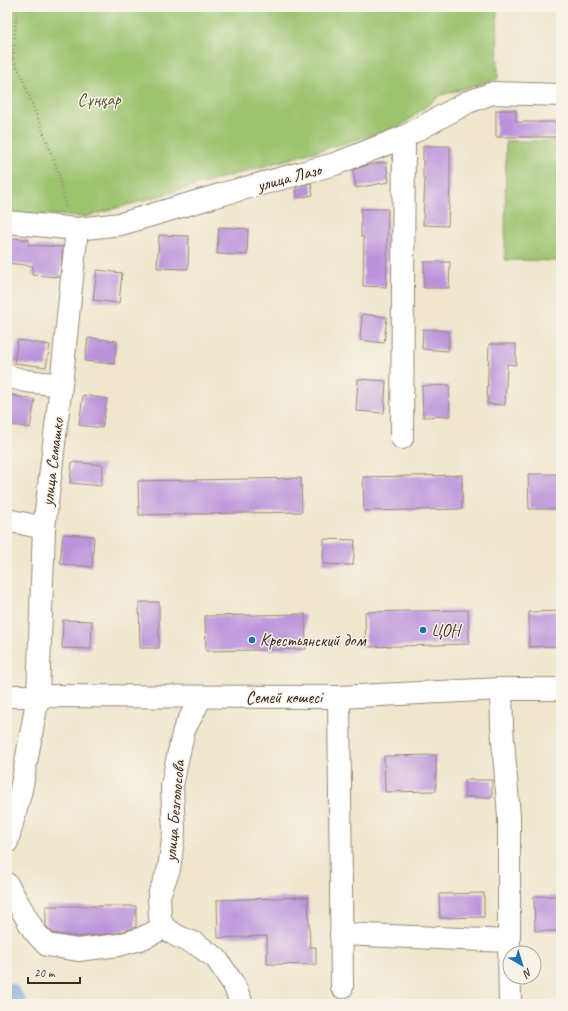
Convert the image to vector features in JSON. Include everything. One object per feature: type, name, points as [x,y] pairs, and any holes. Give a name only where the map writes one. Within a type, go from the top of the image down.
[{"type":"street","name":"улица Лазо","points":[[7,222],[74,228],[121,224],[223,194],[335,164],[404,138],[468,102],[493,93],[561,95]]},
{"type":"street","points":[[402,438],[404,138]]},
{"type":"street","name":"улица Семашко","points":[[38,696],[44,528],[61,384],[74,228]]},
{"type":"street","points":[[7,376],[26,381],[61,384]]},
{"type":"street","points":[[7,520],[44,528]]},
{"type":"street","name":"Семей көшесі","points":[[7,696],[339,697],[561,689]]},
{"type":"street","points":[[501,690],[502,727],[509,817],[510,1004]]},
{"type":"street","points":[[7,842],[21,790],[38,696]]},
{"type":"street","name":"улица Безголосова","points":[[164,928],[160,918],[159,895],[169,869],[174,832],[172,786],[184,730],[201,696]]},
{"type":"street","points":[[339,697],[342,988]]},
{"type":"street","points":[[7,884],[34,931],[47,945],[78,950],[119,945],[140,939],[164,928],[179,937],[196,944],[216,958],[234,985],[242,1004]]},
{"type":"street","points":[[341,934],[509,941]]},
{"type":"path","points":[[13,59],[17,7]]},
{"type":"path","points":[[7,49],[20,72],[58,171],[74,228]]},
{"type":"green space","name":"Сұңқар","points":[[7,7],[497,7],[498,79],[441,95],[398,128],[85,217],[7,212]]},
{"type":"green space","points":[[506,141],[561,141],[561,261],[505,260]]},
{"type":"building","points":[[496,110],[516,110],[516,122],[561,122],[561,137],[496,137]]},
{"type":"building","points":[[423,146],[450,146],[448,226],[423,225],[425,178],[423,178]]},
{"type":"building","points":[[386,162],[389,182],[356,188],[353,170],[368,165]]},
{"type":"building","points":[[311,183],[313,195],[297,198],[296,187]]},
{"type":"building","points":[[361,209],[388,209],[386,287],[363,286],[364,237],[361,237]]},
{"type":"building","points":[[219,227],[248,229],[247,255],[217,254]]},
{"type":"building","points":[[159,235],[189,236],[188,269],[157,268]]},
{"type":"building","points":[[7,237],[29,240],[28,245],[63,247],[60,277],[32,275],[33,266],[7,263]]},
{"type":"building","points":[[424,262],[450,262],[449,288],[424,288]]},
{"type":"building","points":[[97,270],[122,273],[119,303],[93,300]]},
{"type":"building","points":[[362,314],[387,317],[384,343],[360,340]]},
{"type":"building","points":[[423,329],[449,331],[448,351],[422,349]]},
{"type":"building","points":[[88,338],[117,341],[114,364],[85,361]]},
{"type":"building","points":[[18,340],[50,345],[46,367],[14,363]]},
{"type":"building","points":[[489,344],[516,344],[516,365],[507,364],[505,405],[487,404]]},
{"type":"building","points":[[358,379],[386,381],[384,413],[356,411]]},
{"type":"building","points":[[449,385],[450,416],[423,417],[422,386]]},
{"type":"building","points":[[11,395],[35,400],[30,428],[7,424]]},
{"type":"building","points":[[83,395],[107,399],[102,428],[79,425]]},
{"type":"building","points":[[72,462],[103,465],[101,486],[70,483]]},
{"type":"building","points":[[528,474],[561,474],[561,509],[529,509]]},
{"type":"building","points":[[462,475],[462,509],[364,511],[363,477]]},
{"type":"building","points":[[301,478],[302,512],[139,515],[138,481]]},
{"type":"building","points":[[63,534],[94,536],[92,567],[60,564]]},
{"type":"building","points":[[324,539],[355,540],[353,565],[323,564]]},
{"type":"building","points":[[139,602],[159,602],[159,648],[140,648]]},
{"type":"building","points":[[468,610],[469,644],[366,647],[365,612]]},
{"type":"building","points":[[561,611],[561,646],[529,647],[529,612]]},
{"type":"building","points":[[305,614],[306,649],[206,651],[205,616]]},
{"type":"building","points":[[63,620],[92,621],[91,649],[62,648]]},
{"type":"building","points":[[436,755],[436,791],[385,792],[384,756]]},
{"type":"building","points":[[465,780],[492,780],[492,797],[465,797]]},
{"type":"building","points":[[484,893],[484,917],[440,918],[439,894]]},
{"type":"building","points":[[534,896],[561,896],[561,931],[535,931]]},
{"type":"building","points":[[308,897],[310,947],[316,947],[316,965],[267,964],[267,936],[218,938],[217,900]]},
{"type":"building","points":[[46,906],[136,906],[136,927],[117,933],[78,937],[53,933],[46,926]]},
{"type":"waterway","points":[[7,998],[11,1004]]},
{"type":"place","name":"ЦОН","points":[[423,630]]},
{"type":"place","name":"Крестьянский дом","points":[[252,640]]}]
